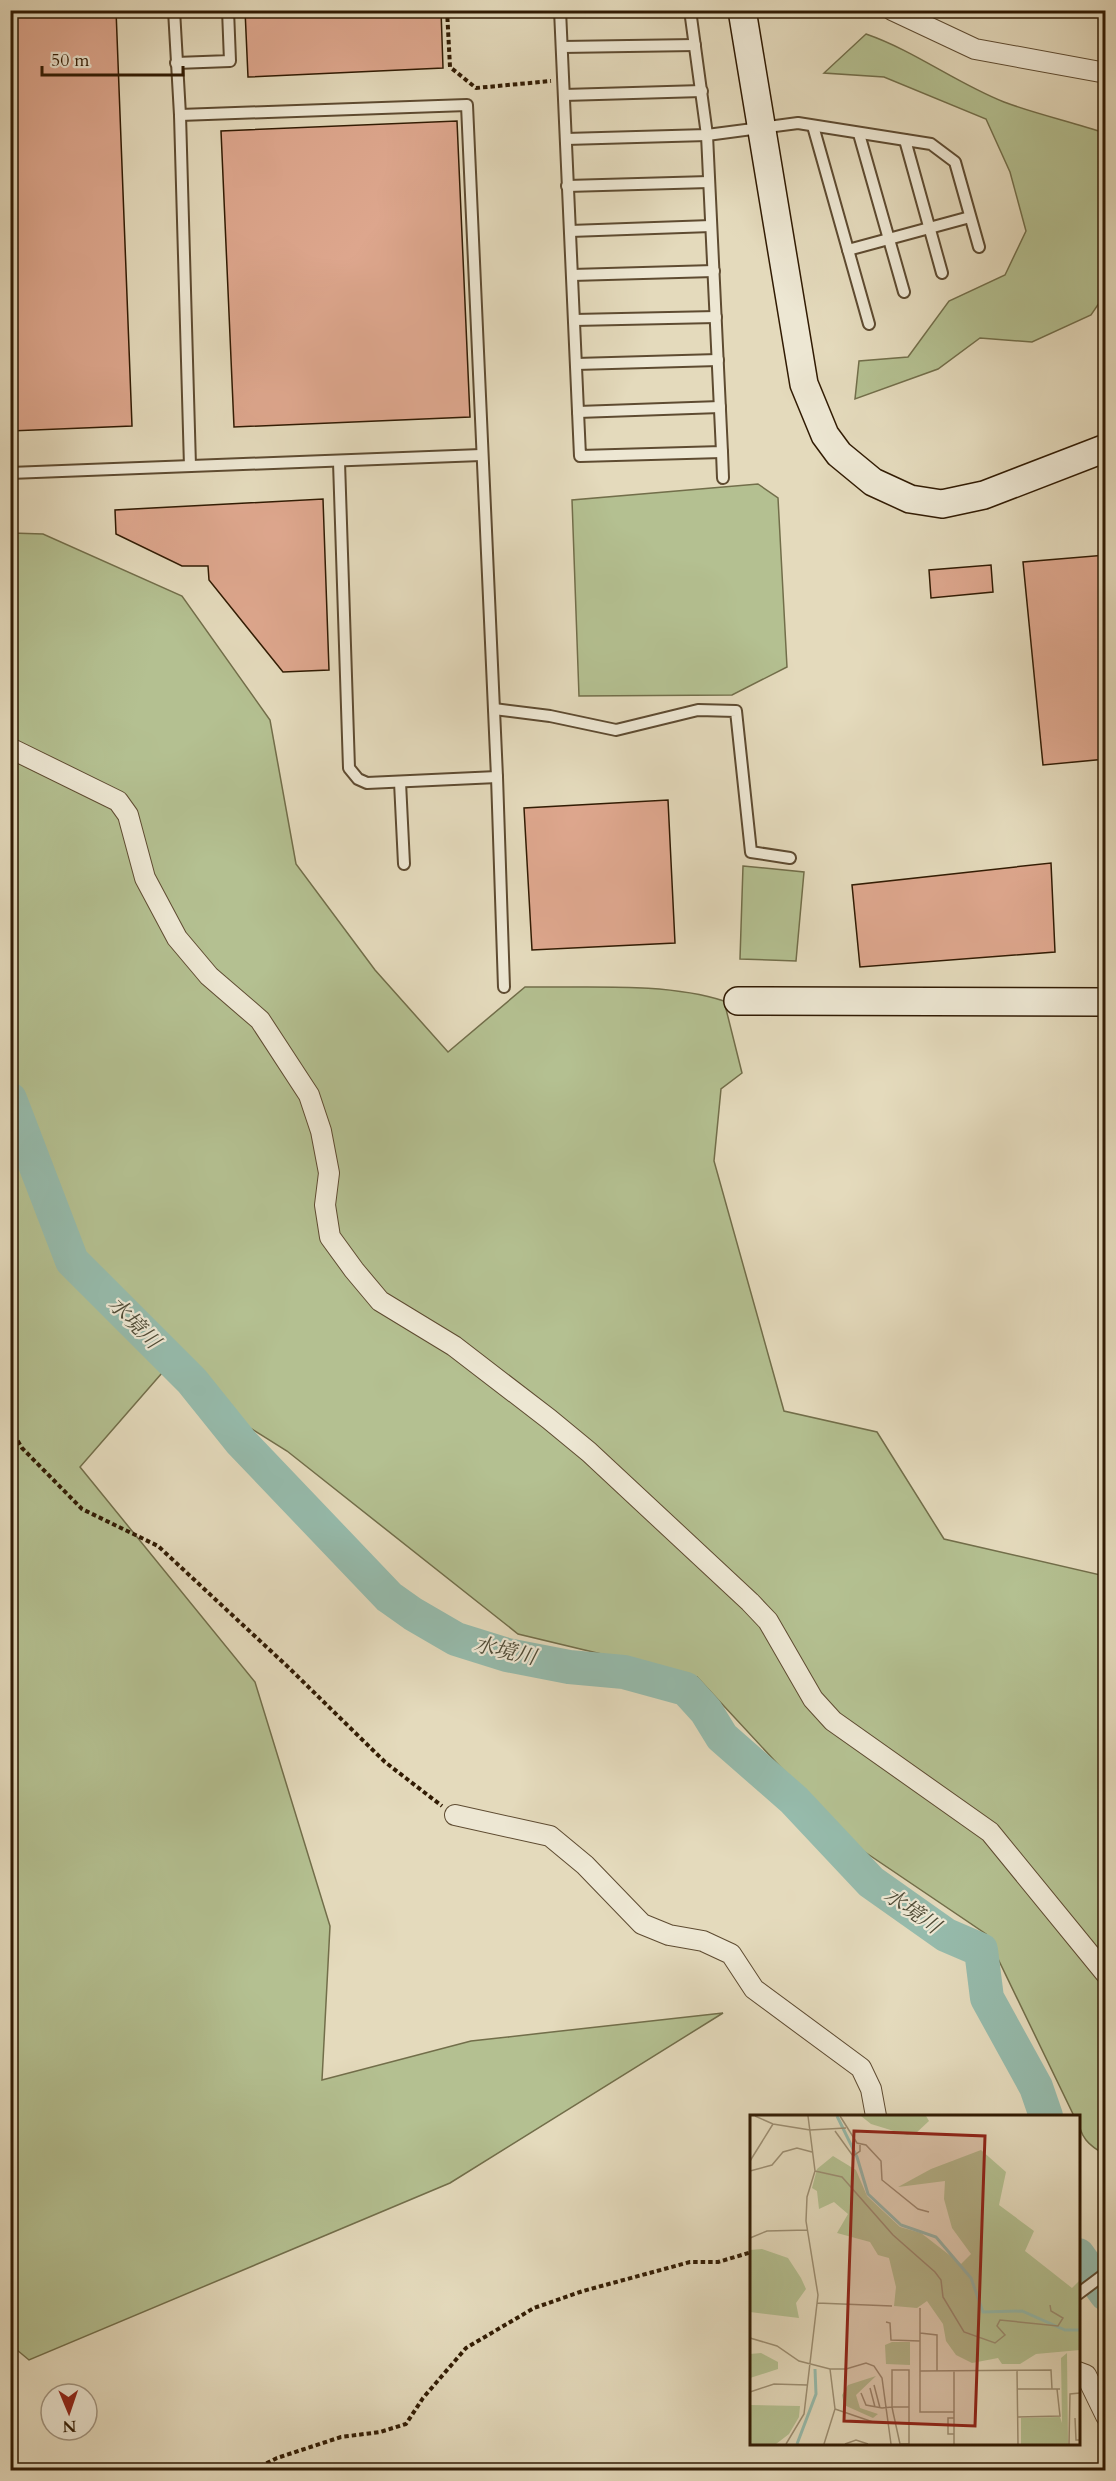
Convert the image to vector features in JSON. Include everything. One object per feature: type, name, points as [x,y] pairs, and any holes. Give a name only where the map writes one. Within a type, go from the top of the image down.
[{"type":"street","points":[[742,10],[804,384],[825,435],[839,454],[873,482],[910,499],[942,504],[984,495],[1106,448]]},
{"type":"street","points":[[892,10],[975,49],[1106,73]]},
{"type":"street","points":[[10,748],[118,801],[128,815],[145,878],[177,938],[209,976],[260,1020],[309,1095],[321,1131],[329,1173],[326,1205],[330,1237],[380,1300],[454,1346],[589,1452],[768,1621],[813,1699],[833,1721],[990,1832],[1106,1974]]},
{"type":"street","points":[[738,1001],[1106,1002]]},
{"type":"street","points":[[455,1815],[550,1836],[585,1865],[642,1924],[669,1935],[703,1941],[731,1954],[754,1989],[861,2068],[871,2089],[876,2115]]},
{"type":"street","points":[[1080,2373],[1086,2375],[1106,2416]]},
{"type":"lane","points":[[174,10],[180,115],[190,466]]},
{"type":"lane","points":[[176,63],[230,61],[228,10]]},
{"type":"lane","points":[[560,10],[580,456],[722,452]]},
{"type":"lane","points":[[690,10],[707,135],[723,478]]},
{"type":"lane","points":[[562,47],[695,45]]},
{"type":"lane","points":[[564,95],[702,91]]},
{"type":"lane","points":[[180,115],[467,105],[497,777],[504,987]]},
{"type":"lane","points":[[566,139],[707,135],[798,123],[931,144],[955,162],[979,247]]},
{"type":"lane","points":[[813,126],[868,324]]},
{"type":"lane","points":[[859,134],[904,292]]},
{"type":"lane","points":[[905,140],[942,273]]},
{"type":"lane","points":[[567,186],[709,182]]},
{"type":"lane","points":[[848,250],[970,216]]},
{"type":"lane","points":[[570,231],[711,226]]},
{"type":"lane","points":[[572,275],[714,271]]},
{"type":"lane","points":[[574,320],[716,317]]},
{"type":"lane","points":[[576,364],[718,360]]},
{"type":"lane","points":[[578,412],[720,407]]},
{"type":"lane","points":[[10,473],[481,455]]},
{"type":"lane","points":[[339,462],[350,768],[358,779],[367,783],[497,777]]},
{"type":"lane","points":[[494,709],[550,716],[616,730],[698,710],[736,711],[751,852],[790,858]]},
{"type":"lane","points":[[400,782],[405,864]]},
{"type":"lane","points":[[1080,2292],[1106,2273]]},
{"type":"path","points":[[447,10],[450,67],[476,88],[551,81]]},
{"type":"path","points":[[10,1428],[22,1448],[82,1509],[158,1546],[287,1666],[385,1762],[455,1815]]},
{"type":"path","points":[[253,2470],[277,2458],[341,2437],[380,2432],[406,2424],[423,2398],[466,2348],[534,2308],[690,2262],[718,2262],[750,2253]]},
{"type":"green space","points":[[866,34],[901,49],[1004,102],[1105,133],[1106,293],[1091,315],[1032,342],[980,338],[938,369],[855,399],[859,361],[908,357],[949,301],[1005,275],[1026,231],[1010,172],[986,119],[884,77],[824,73]]},
{"type":"green space","points":[[758,484],[778,498],[787,667],[732,695],[579,696],[572,500]]},
{"type":"green space","points":[[11,533],[43,534],[182,596],[270,720],[296,864],[375,970],[448,1052],[525,987],[652,988],[701,995],[724,1001],[742,1073],[721,1089],[714,1161],[784,1411],[877,1432],[944,1539],[1105,1576],[1106,2155],[1090,2144],[1080,2130],[1080,2115],[1074,2115],[986,1934],[850,1842],[697,1677],[518,1634],[287,1451],[162,1373],[80,1467],[255,1682],[330,1926],[322,2080],[471,2041],[723,2013],[450,2183],[29,2360],[11,2345]]},
{"type":"green space","points":[[743,866],[804,872],[796,961],[740,959]]},
{"type":"green space","points":[[667,2466],[683,2470],[594,2470]]},
{"type":"building","points":[[10,10],[116,10],[132,426],[10,431]]},
{"type":"building","points":[[245,10],[441,10],[443,68],[248,77]]},
{"type":"building","points":[[457,121],[470,417],[234,427],[221,131]]},
{"type":"building","points":[[323,499],[329,670],[283,672],[209,580],[208,566],[182,566],[116,534],[115,510]]},
{"type":"building","points":[[1106,555],[1106,759],[1043,765],[1023,562]]},
{"type":"building","points":[[991,565],[993,592],[931,598],[929,570]]},
{"type":"building","points":[[668,800],[675,943],[532,950],[524,808]]},
{"type":"building","points":[[1051,863],[1055,952],[860,967],[852,885]]},
{"type":"waterway","name":"水境川","points":[[10,1099],[72,1261],[192,1381],[241,1442],[389,1597],[456,1639],[507,1655],[569,1667],[624,1672],[686,1689],[706,1711],[722,1737],[794,1800],[871,1882],[946,1935],[981,1950],[987,1998],[1036,2087],[1046,2115]]},
{"type":"waterway","name":"水境川","points":[[1080,2258],[1106,2294]]}]
